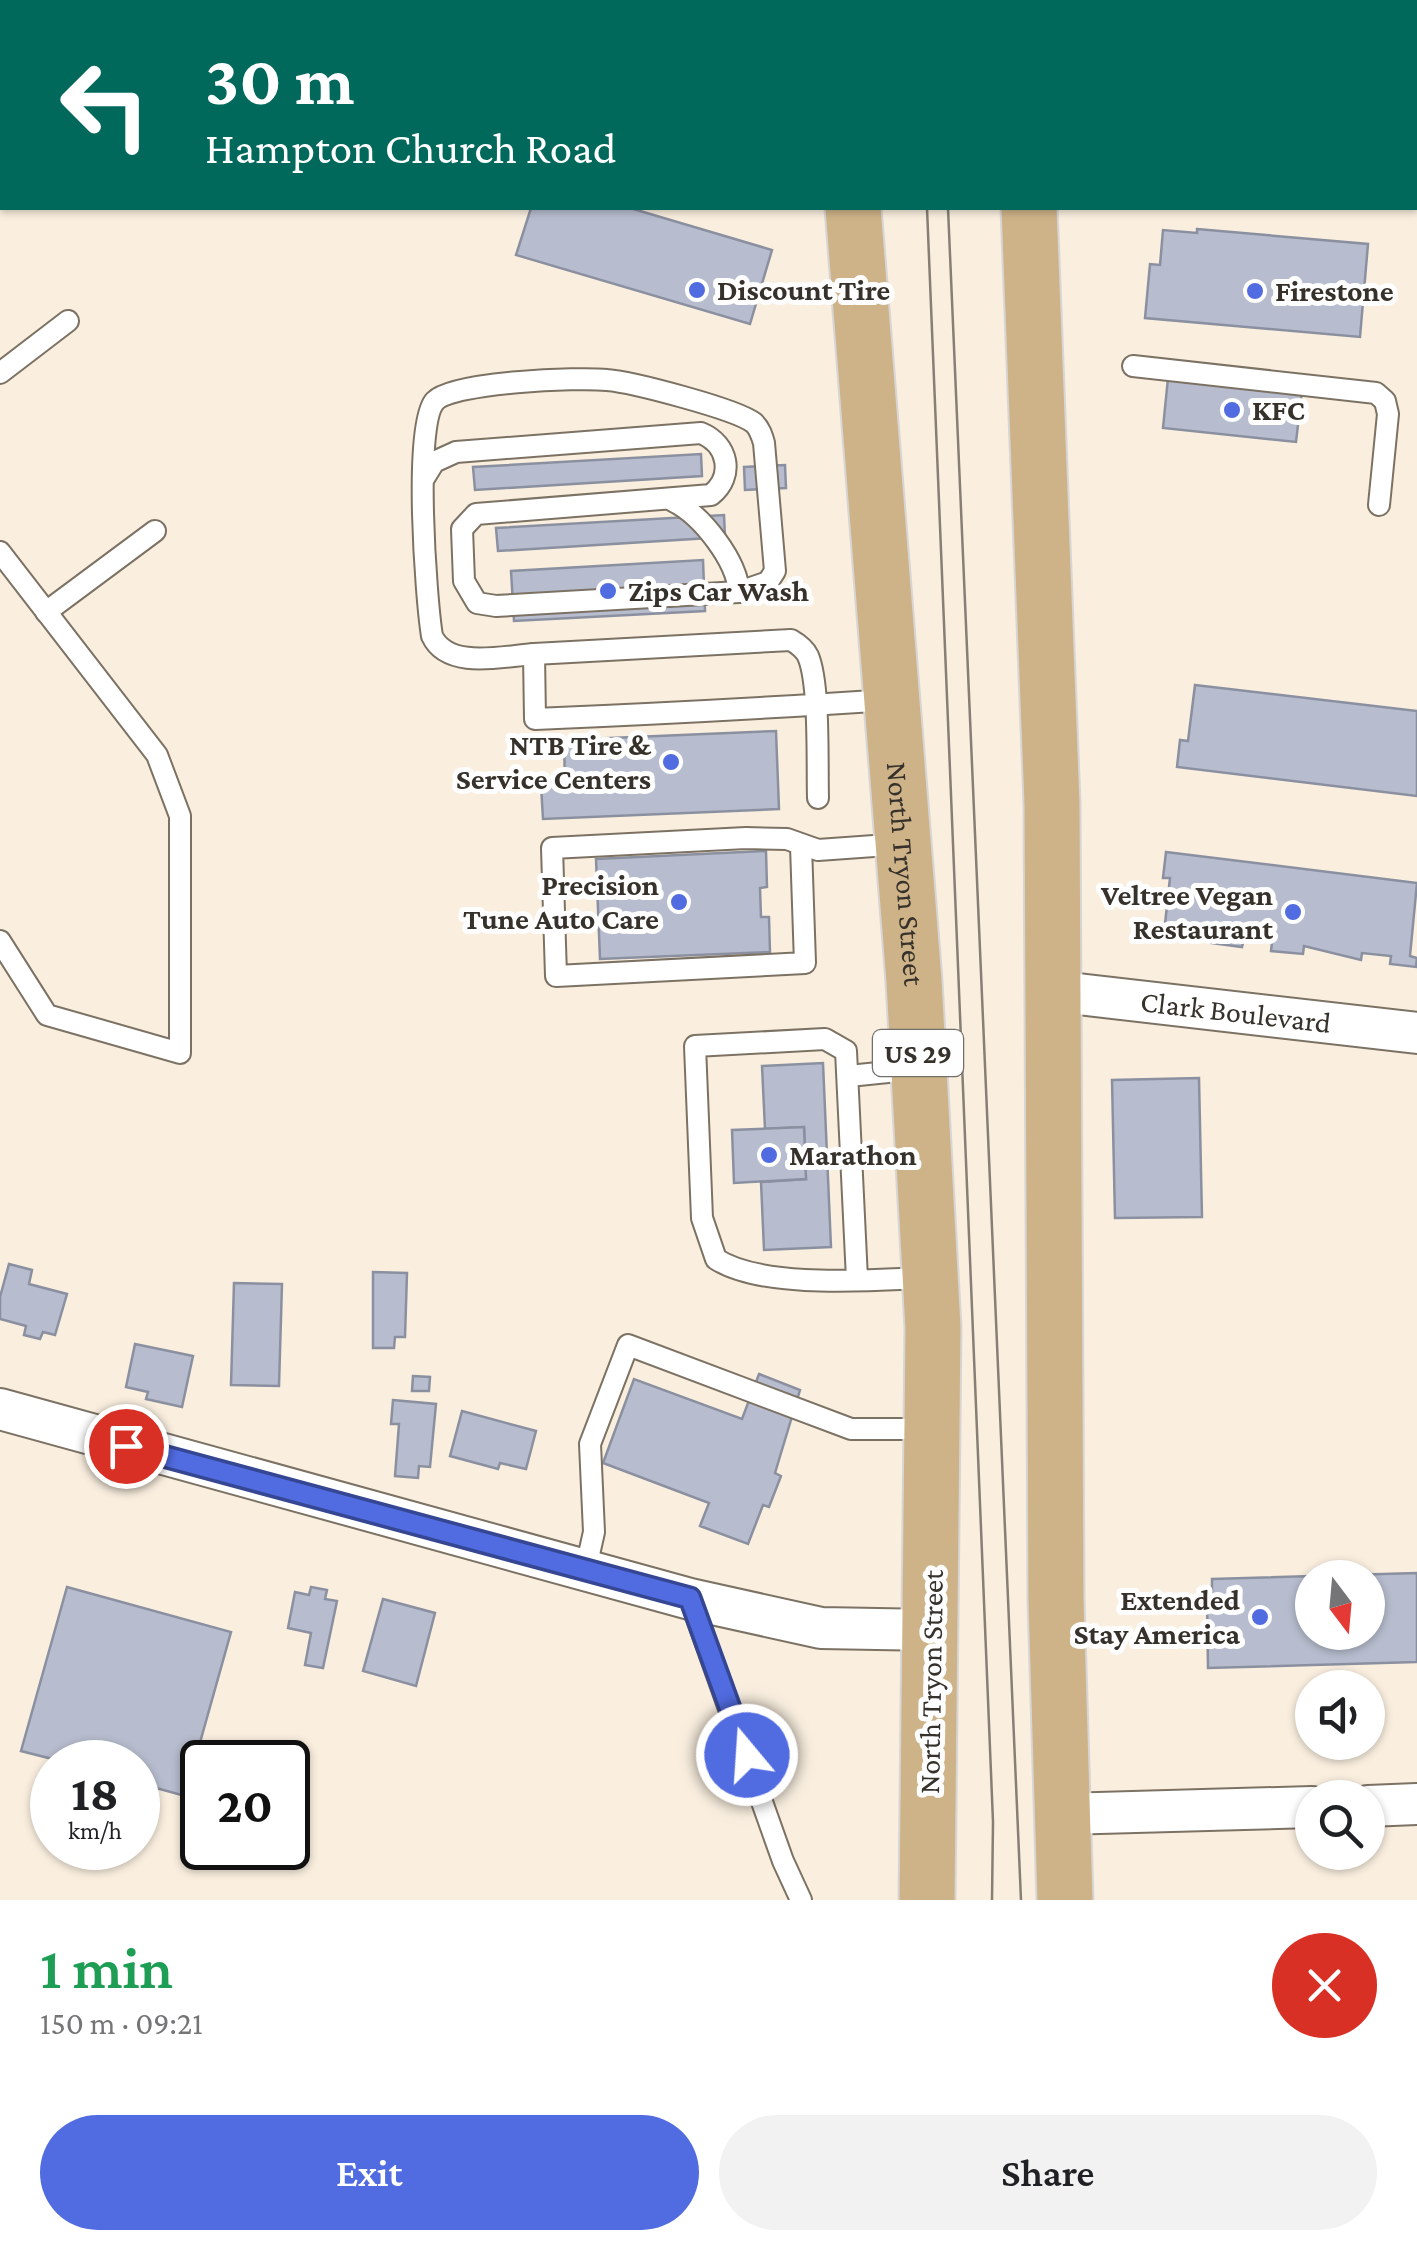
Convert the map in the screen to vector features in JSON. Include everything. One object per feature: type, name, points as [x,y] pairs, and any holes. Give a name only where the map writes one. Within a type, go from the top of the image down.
[{"type":"main road","name":"North Tryon Street","points":[[854,210],[930,1278],[933,1429],[927,1900]]},
{"type":"main road","points":[[1030,210],[1051,749],[1056,1600],[1066,1900]]},
{"type":"street","name":"Clark Boulevard","points":[[1052,990],[1417,1033]]},
{"type":"street","points":[[0,1409],[690,1598],[822,1628],[932,1630]]},
{"type":"street","points":[[1385,1805],[1417,1804]]},
{"type":"street","points":[[1063,1814],[1295,1807]]},
{"type":"lane","points":[[0,373],[68,321]]},
{"type":"lane","points":[[1134,366],[1376,393],[1388,414],[1380,505]]},
{"type":"lane","points":[[423,480],[434,462],[456,452],[688,433],[716,441],[724,455],[725,474],[718,489],[705,498],[476,514],[462,529],[467,590],[477,603],[496,606],[739,592],[768,582],[775,571],[763,437],[747,420],[700,404],[600,380],[450,391],[429,410],[423,480],[431,627],[436,644],[460,657],[778,638],[800,645],[807,654],[818,798]]},
{"type":"lane","points":[[688,433],[703,420],[700,404]]},
{"type":"lane","points":[[673,501],[692,512],[737,572],[739,592]]},
{"type":"lane","points":[[46,612],[156,531]]},
{"type":"lane","points":[[0,552],[158,755],[180,816],[180,1053],[47,1015],[0,941]]},
{"type":"lane","points":[[534,654],[535,719],[890,700]]},
{"type":"lane","points":[[801,846],[805,962],[556,976],[552,848],[746,838],[779,838],[818,850],[902,844]]},
{"type":"lane","points":[[857,1279],[846,1051],[825,1039],[695,1046],[702,1218],[716,1259],[736,1269],[857,1279],[930,1278]]},
{"type":"lane","points":[[849,1076],[918,1068]]},
{"type":"lane","points":[[585,1572],[594,1532],[590,1444],[628,1345],[852,1429],[933,1429]]},
{"type":"lane","points":[[690,1598],[783,1860],[802,1900]]},
{"type":"building","name":"Discount Tire","points":[[530,210],[637,210],[772,250],[750,324],[516,255]]},
{"type":"building","name":"Firestone","points":[[1197,229],[1368,244],[1360,337],[1145,318],[1150,264],[1160,265],[1163,230],[1197,233]]},
{"type":"building","name":"KFC","points":[[1168,378],[1302,391],[1296,442],[1163,428]]},
{"type":"building","points":[[701,454],[702,476],[475,490],[473,467]]},
{"type":"building","points":[[785,465],[786,488],[745,490],[744,467]]},
{"type":"building","points":[[724,515],[725,537],[498,551],[496,528]]},
{"type":"building","name":"Zips Car Wash","points":[[703,560],[705,611],[514,621],[511,571]]},
{"type":"building","points":[[1195,685],[1417,711],[1417,796],[1177,767],[1180,740],[1188,741]]},
{"type":"building","name":"NTB Tire & Service Centers","points":[[776,731],[779,809],[543,819],[541,785],[565,784],[564,740]]},
{"type":"building","name":"Precision Tune Auto Care","points":[[766,851],[767,887],[760,888],[761,917],[769,917],[770,952],[600,959],[596,859]]},
{"type":"building","points":[[1166,852],[1417,883],[1410,956],[1417,958],[1416,967],[1390,964],[1391,956],[1362,953],[1361,960],[1304,946],[1303,954],[1271,951],[1272,942],[1244,939],[1242,947],[1211,943],[1212,935],[1184,932],[1183,941],[1156,937],[1158,923],[1165,924],[1170,878],[1163,878]]},
{"type":"building","name":"Marathon","points":[[823,1063],[831,1247],[764,1250],[761,1182],[806,1179],[804,1127],[765,1129],[762,1066]]},
{"type":"building","points":[[1199,1078],[1202,1217],[1115,1218],[1112,1080]]},
{"type":"building","name":"Marathon","points":[[804,1127],[806,1179],[734,1183],[732,1130]]},
{"type":"building","points":[[9,1264],[32,1270],[29,1284],[67,1294],[55,1335],[43,1332],[40,1339],[24,1335],[26,1326],[0,1319],[0,1297]]},
{"type":"building","points":[[373,1272],[407,1273],[405,1337],[395,1337],[394,1348],[373,1348]]},
{"type":"building","points":[[234,1283],[282,1284],[279,1386],[231,1385]]},
{"type":"building","points":[[135,1344],[193,1356],[182,1407],[146,1399],[148,1392],[126,1387]]},
{"type":"building","points":[[759,1374],[800,1390],[775,1473],[781,1476],[769,1507],[763,1505],[748,1544],[700,1526],[709,1503],[603,1463],[634,1379],[742,1419]]},
{"type":"building","points":[[413,1376],[430,1377],[429,1391],[412,1391]]},
{"type":"building","points":[[393,1400],[436,1404],[430,1467],[419,1466],[418,1478],[395,1476],[399,1424],[391,1424]]},
{"type":"building","points":[[462,1411],[536,1431],[526,1469],[500,1463],[498,1469],[450,1456]]},
{"type":"building","name":"Extended Stay America","points":[[1417,1573],[1417,1662],[1208,1668],[1207,1601],[1212,1601],[1212,1579],[1295,1577],[1295,1650],[1385,1650],[1385,1574]]},
{"type":"building","points":[[67,1587],[231,1632],[201,1740],[180,1740],[180,1795],[160,1789],[160,1740],[30,1740],[30,1753],[21,1751]]},
{"type":"building","points":[[311,1587],[327,1590],[325,1599],[337,1601],[323,1668],[305,1665],[311,1633],[288,1628],[295,1592],[309,1595]]},
{"type":"building","points":[[383,1599],[435,1613],[416,1686],[363,1671]]},
{"type":"tram line","points":[[927,210],[993,1822],[992,1900]]},
{"type":"tram line","points":[[948,210],[1021,1900]]},
{"type":"place","name":"Discount Tire","points":[[697,290]]},
{"type":"place","name":"Firestone","points":[[1255,291]]},
{"type":"place","name":"KFC","points":[[1232,410]]},
{"type":"place","name":"Zips Car Wash","points":[[608,591]]},
{"type":"place","name":"NTB Tire & Service Centers","points":[[671,762]]},
{"type":"place","name":"Precision Tune Auto Care","points":[[679,902]]},
{"type":"place","name":"Veltree Vegan Restaurant","points":[[1293,912]]},
{"type":"place","name":"Marathon","points":[[769,1155]]},
{"type":"place","name":"Extended Stay America","points":[[1260,1617]]},
{"type":"route","points":[[126,1446],[690,1598],[747,1755]]}]
